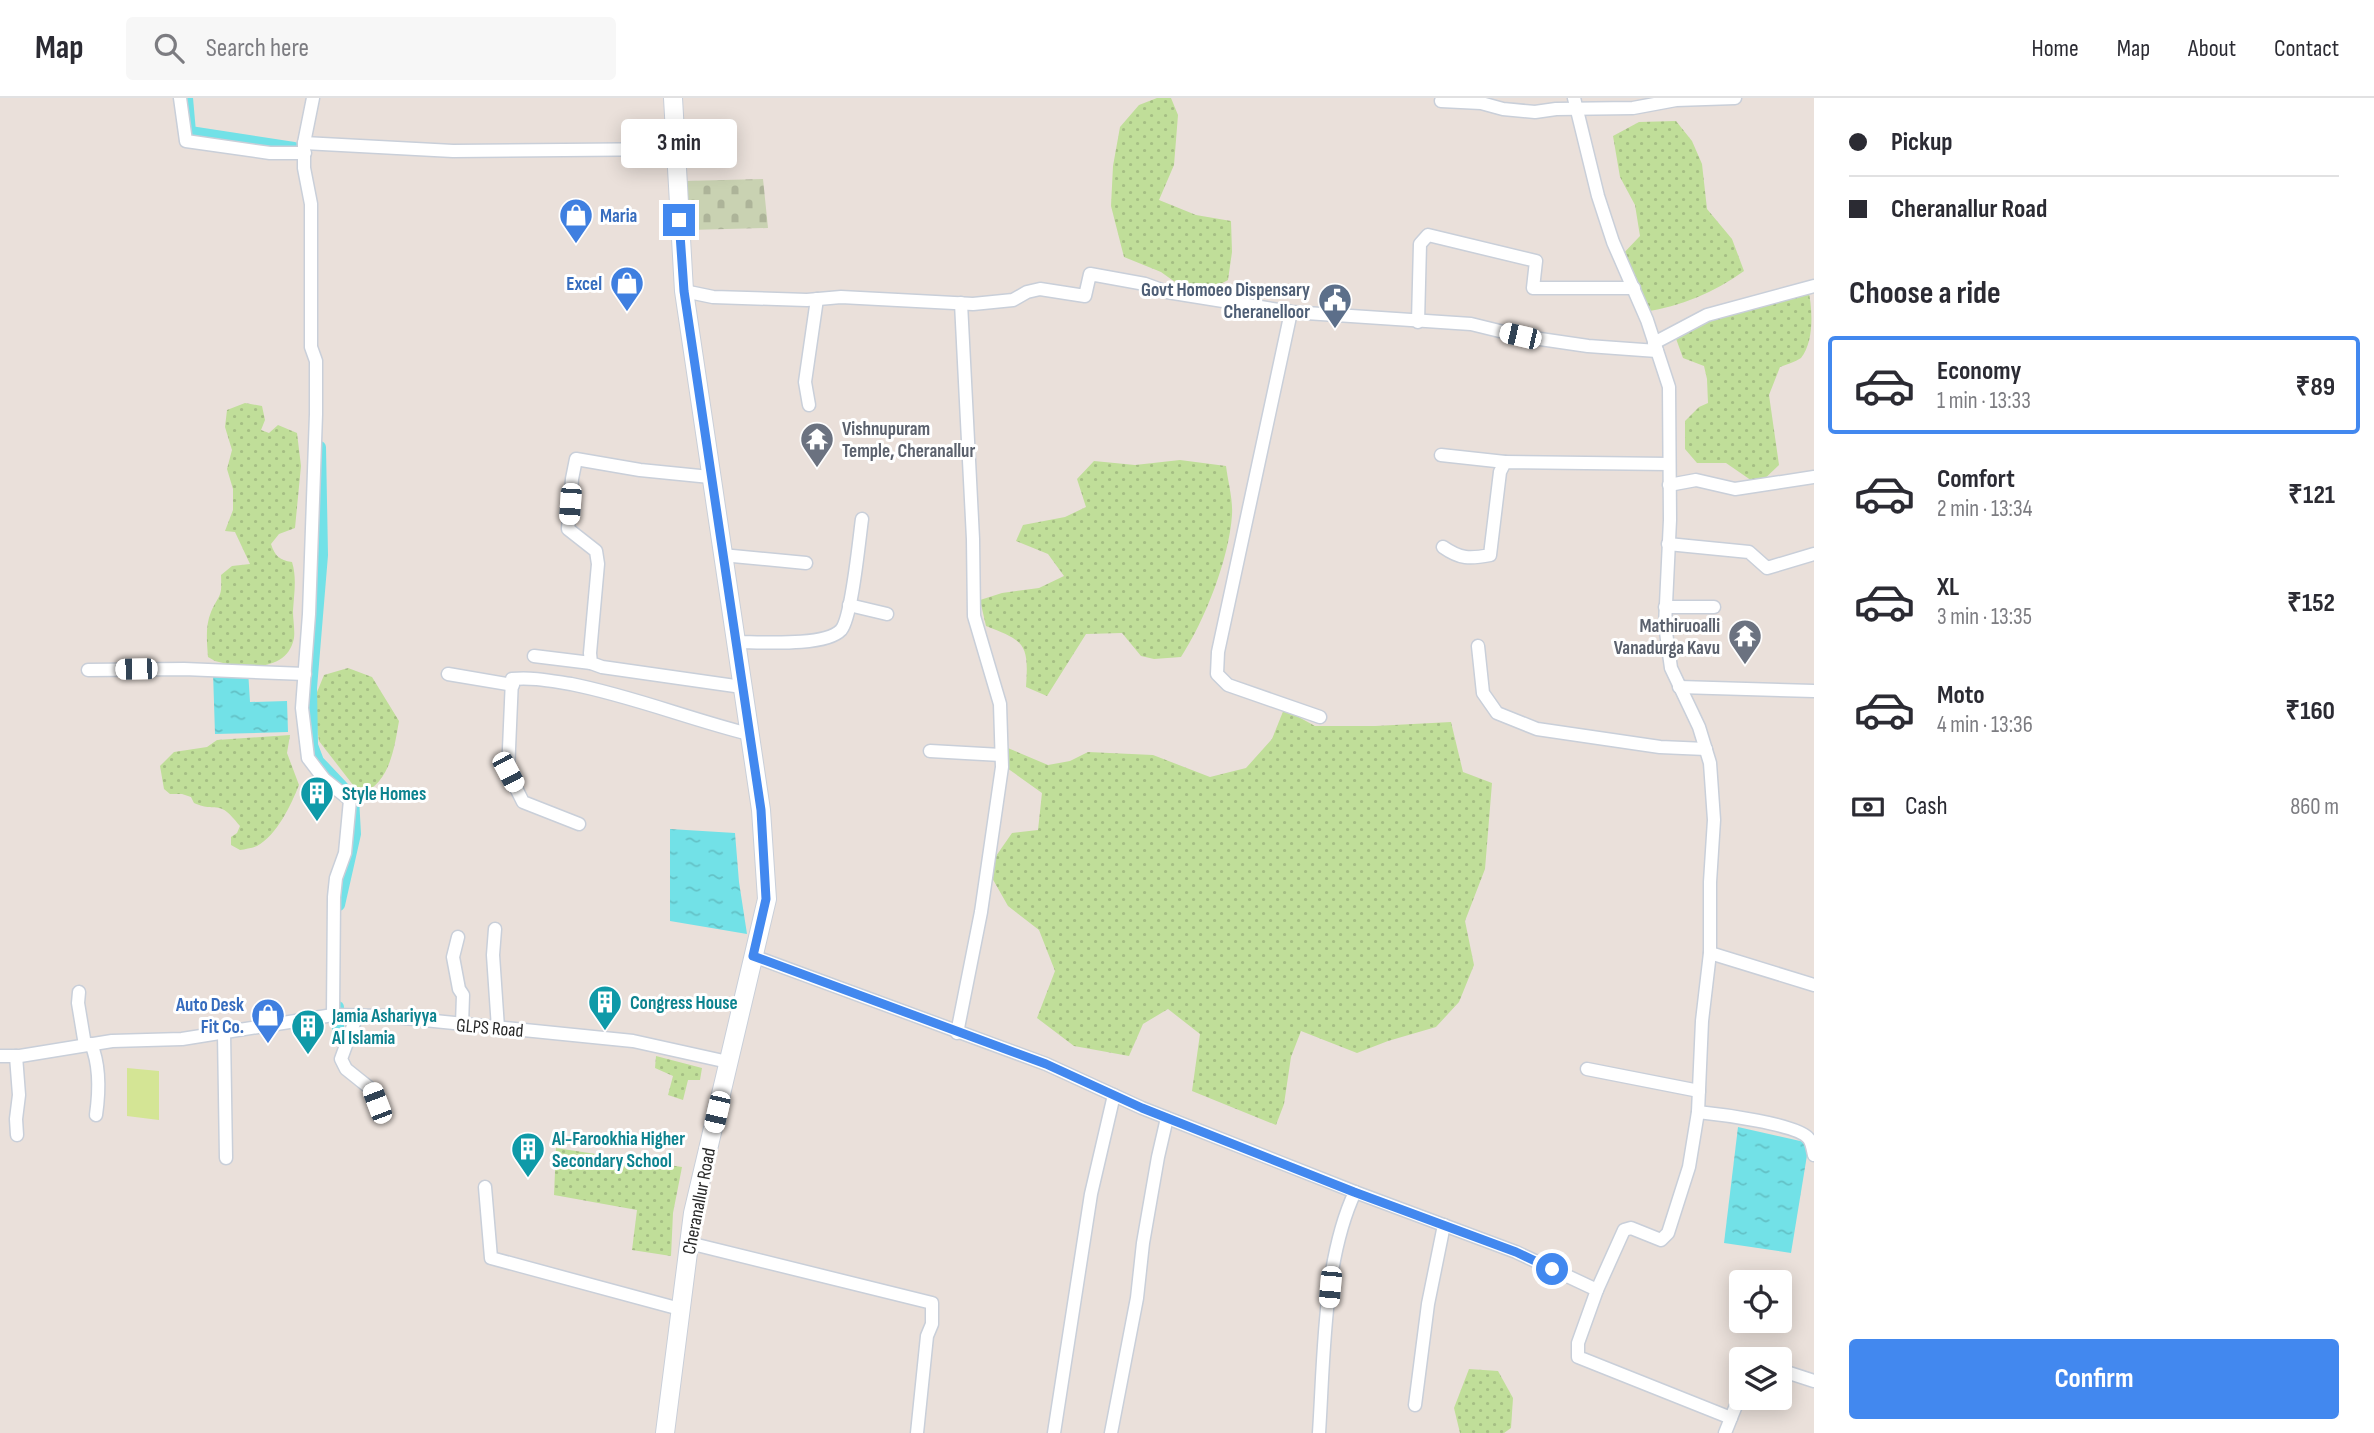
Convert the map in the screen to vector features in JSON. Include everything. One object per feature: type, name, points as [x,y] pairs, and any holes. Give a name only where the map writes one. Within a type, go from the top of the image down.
[{"type":"main road","name":"Cheranallur Road","points":[[665,1433],[693,1213],[766,899],[761,810],[684,291],[673,98]]},
{"type":"street","points":[[180,98],[186,141],[270,153],[304,148],[453,151],[675,149]]},
{"type":"street","points":[[313,98],[304,148],[304,168],[311,204],[311,347],[316,361],[317,414],[309,614],[302,708],[307,758],[324,779],[350,800],[345,853],[336,878],[334,897],[337,1015]]},
{"type":"street","points":[[1441,101],[1481,103],[1503,109],[1535,112],[1576,104],[1633,108],[1676,100],[1735,98]]},
{"type":"street","points":[[1576,104],[1598,196],[1613,242],[1634,288],[1670,387],[1665,625],[1671,668],[1699,727],[1710,763],[1714,820],[1710,882],[1710,953],[1702,1021],[1698,1112],[1689,1167],[1668,1233],[1661,1240],[1632,1228],[1624,1230],[1577,1343],[1578,1357],[1731,1418]]},
{"type":"street","points":[[1418,322],[1420,244],[1428,235],[1536,261],[1533,288],[1634,288]]},
{"type":"street","points":[[684,291],[713,297],[841,298],[973,304],[1013,300],[1027,292],[1040,289],[1086,296],[1090,274],[1145,284],[1167,292],[1291,312],[1471,324],[1520,336],[1588,346],[1656,347],[1707,315],[1814,286]]},
{"type":"street","points":[[809,405],[805,382],[817,299]]},
{"type":"street","points":[[957,1033],[981,912],[1002,767],[1000,704],[974,616],[973,539],[961,303]]},
{"type":"street","points":[[1291,312],[1218,652],[1217,674],[1228,685],[1320,717]]},
{"type":"street","points":[[1441,455],[1505,463],[1669,464]]},
{"type":"street","points":[[591,663],[598,564],[596,551],[568,529],[576,459],[640,470],[710,477]]},
{"type":"street","points":[[1443,547],[1455,556],[1469,559],[1490,555],[1500,472],[1505,463]]},
{"type":"street","points":[[1669,485],[1696,480],[1735,489],[1814,477]]},
{"type":"street","points":[[736,642],[814,640],[832,636],[842,629],[849,605],[862,519]]},
{"type":"street","points":[[1668,544],[1749,552],[1767,568],[1814,554]]},
{"type":"street","points":[[722,555],[806,563]]},
{"type":"street","points":[[849,605],[887,614]]},
{"type":"street","points":[[1665,607],[1714,607]]},
{"type":"street","points":[[1478,646],[1483,693],[1497,713],[1537,729],[1660,747],[1706,749]]},
{"type":"street","points":[[534,656],[742,687]]},
{"type":"street","points":[[88,670],[184,669],[304,674]]},
{"type":"street","points":[[448,674],[513,685]]},
{"type":"street","points":[[579,824],[523,802],[508,772],[512,679],[531,677],[616,693],[701,722],[749,734]]},
{"type":"street","points":[[1679,687],[1814,691]]},
{"type":"street","points":[[930,751],[1001,755]]},
{"type":"street","points":[[495,929],[493,956],[498,1028]]},
{"type":"street","points":[[458,937],[453,957],[459,989],[463,995],[462,1025]]},
{"type":"street","points":[[1710,953],[1814,985]]},
{"type":"street","points":[[753,956],[1046,1064],[1167,1118],[1516,1252],[1597,1290]]},
{"type":"street","points":[[79,992],[78,1003],[88,1045],[95,1054],[96,1115]]},
{"type":"street","name":"GLPS Road","points":[[0,1056],[16,1056],[112,1041],[181,1039],[337,1015],[357,1015],[633,1041],[728,1062]]},
{"type":"street","points":[[357,1015],[344,1047],[342,1064],[372,1089],[377,1103]]},
{"type":"street","points":[[224,1033],[226,1158]]},
{"type":"street","points":[[16,1056],[19,1095],[17,1135]]},
{"type":"street","points":[[1587,1069],[1699,1091]]},
{"type":"street","points":[[1054,1433],[1091,1194],[1114,1095]]},
{"type":"street","points":[[1698,1112],[1744,1117],[1800,1132],[1809,1139],[1814,1155]]},
{"type":"street","points":[[1111,1433],[1138,1298],[1143,1243],[1167,1118]]},
{"type":"street","points":[[485,1187],[491,1258],[680,1309]]},
{"type":"street","points":[[1319,1433],[1330,1287],[1343,1218],[1354,1192]]},
{"type":"street","points":[[1415,1405],[1428,1304],[1444,1225]]},
{"type":"street","points":[[689,1243],[932,1303],[932,1324],[927,1336],[917,1433]]},
{"type":"street","points":[[1792,1374],[1814,1381]]},
{"type":"street","points":[[1725,1433],[1734,1410]]},
{"type":"green space","points":[[1157,98],[1171,98],[1178,115],[1174,165],[1159,200],[1196,215],[1231,221],[1232,252],[1228,280],[1196,297],[1161,272],[1124,257],[1111,206],[1113,166],[1120,127],[1139,105]]},
{"type":"green space","points":[[1676,121],[1692,141],[1702,164],[1707,209],[1732,239],[1744,271],[1697,298],[1644,312],[1620,257],[1640,236],[1635,205],[1620,177],[1613,136],[1639,122]]},
{"type":"green space","points":[[763,179],[768,228],[689,230],[684,181]]},
{"type":"green space","points":[[1808,288],[1811,316],[1808,343],[1801,358],[1780,367],[1769,395],[1779,465],[1758,485],[1726,463],[1697,463],[1685,449],[1685,421],[1699,407],[1708,403],[1707,379],[1704,366],[1683,358],[1674,333]]},
{"type":"green space","points":[[245,403],[262,406],[265,420],[261,430],[269,433],[278,425],[297,433],[301,466],[295,528],[279,534],[271,544],[278,557],[292,562],[294,568],[294,638],[290,650],[282,658],[262,666],[237,665],[208,657],[207,629],[209,617],[221,592],[221,575],[232,566],[250,564],[235,532],[225,531],[233,510],[233,489],[227,469],[232,450],[225,427],[227,410]]},
{"type":"green space","points":[[1180,460],[1226,466],[1232,509],[1230,532],[1221,570],[1199,625],[1181,657],[1154,659],[1141,656],[1122,633],[1086,634],[1047,696],[1026,687],[1026,661],[1022,646],[1009,636],[986,626],[980,600],[1002,593],[1039,588],[1064,576],[1048,554],[1016,541],[1023,525],[1065,517],[1086,507],[1077,479],[1094,461],[1135,465]]},
{"type":"green space","points":[[348,668],[372,677],[399,721],[392,754],[384,774],[370,789],[360,794],[319,741],[313,702],[324,675]]},
{"type":"green space","points":[[1284,709],[1315,726],[1451,722],[1463,772],[1492,783],[1485,869],[1465,921],[1474,965],[1459,1002],[1436,1027],[1357,1053],[1301,1031],[1291,1057],[1284,1104],[1276,1125],[1192,1091],[1200,1034],[1168,1009],[1143,1024],[1129,1056],[1074,1046],[1037,1018],[1055,971],[1039,930],[1008,906],[987,869],[1012,833],[1038,830],[1042,793],[1007,768],[1003,746],[1048,765],[1070,761],[1088,752],[1153,755],[1210,777],[1246,768],[1272,739]]},
{"type":"green space","points":[[290,735],[287,753],[299,785],[277,827],[257,846],[240,850],[231,845],[231,837],[237,833],[240,826],[227,812],[202,806],[194,803],[191,797],[170,794],[164,789],[160,766],[174,752],[207,747],[217,740]]},
{"type":"green space","points":[[656,1056],[702,1068],[700,1080],[688,1080],[683,1100],[668,1095],[673,1076],[655,1068]]},
{"type":"green space","points":[[127,1068],[159,1071],[159,1120],[127,1116]]},
{"type":"green space","points":[[556,1148],[682,1167],[673,1213],[671,1256],[632,1250],[637,1210],[554,1195]]},
{"type":"green space","points":[[1469,1369],[1498,1371],[1513,1398],[1511,1428],[1504,1433],[1460,1433],[1454,1408]]},
{"type":"water","points":[[248,670],[250,702],[287,701],[288,732],[215,734],[213,672]]},
{"type":"water","points":[[670,829],[735,833],[747,934],[670,921]]},
{"type":"water","points":[[1738,1127],[1809,1143],[1791,1253],[1724,1243]]},
{"type":"waterway","points":[[187,98],[190,132],[294,148]]},
{"type":"waterway","points":[[320,447],[322,555],[311,688],[312,745],[318,761],[353,798],[355,834],[339,905]]},
{"type":"waterway","points":[[338,1007],[338,1028]]},
{"type":"place","name":"Maria","points":[[576,245]]},
{"type":"place","name":"Excel","points":[[627,313]]},
{"type":"place","name":"Govt Homoeo Dispensary Cheranelloor","points":[[1335,330]]},
{"type":"place","name":"Vishnupuram Temple, Cheranallur","points":[[817,469]]},
{"type":"place","name":"Mathiruoalli Vanadurga Kavu","points":[[1745,666]]},
{"type":"place","name":"Style Homes","points":[[317,823]]},
{"type":"place","name":"Congress House","points":[[605,1032]]},
{"type":"place","name":"Auto Desk Fit Co.","points":[[268,1045]]},
{"type":"place","name":"Jamia Ashariyya Al Islamia","points":[[308,1056]]},
{"type":"place","name":"Al-Farookhia Higher Secondary School","points":[[528,1179]]},
{"type":"route","points":[[679,220],[684,291],[761,810],[766,899],[753,956],[1046,1064],[1142,1108],[1354,1192],[1516,1252],[1552,1269]]}]
